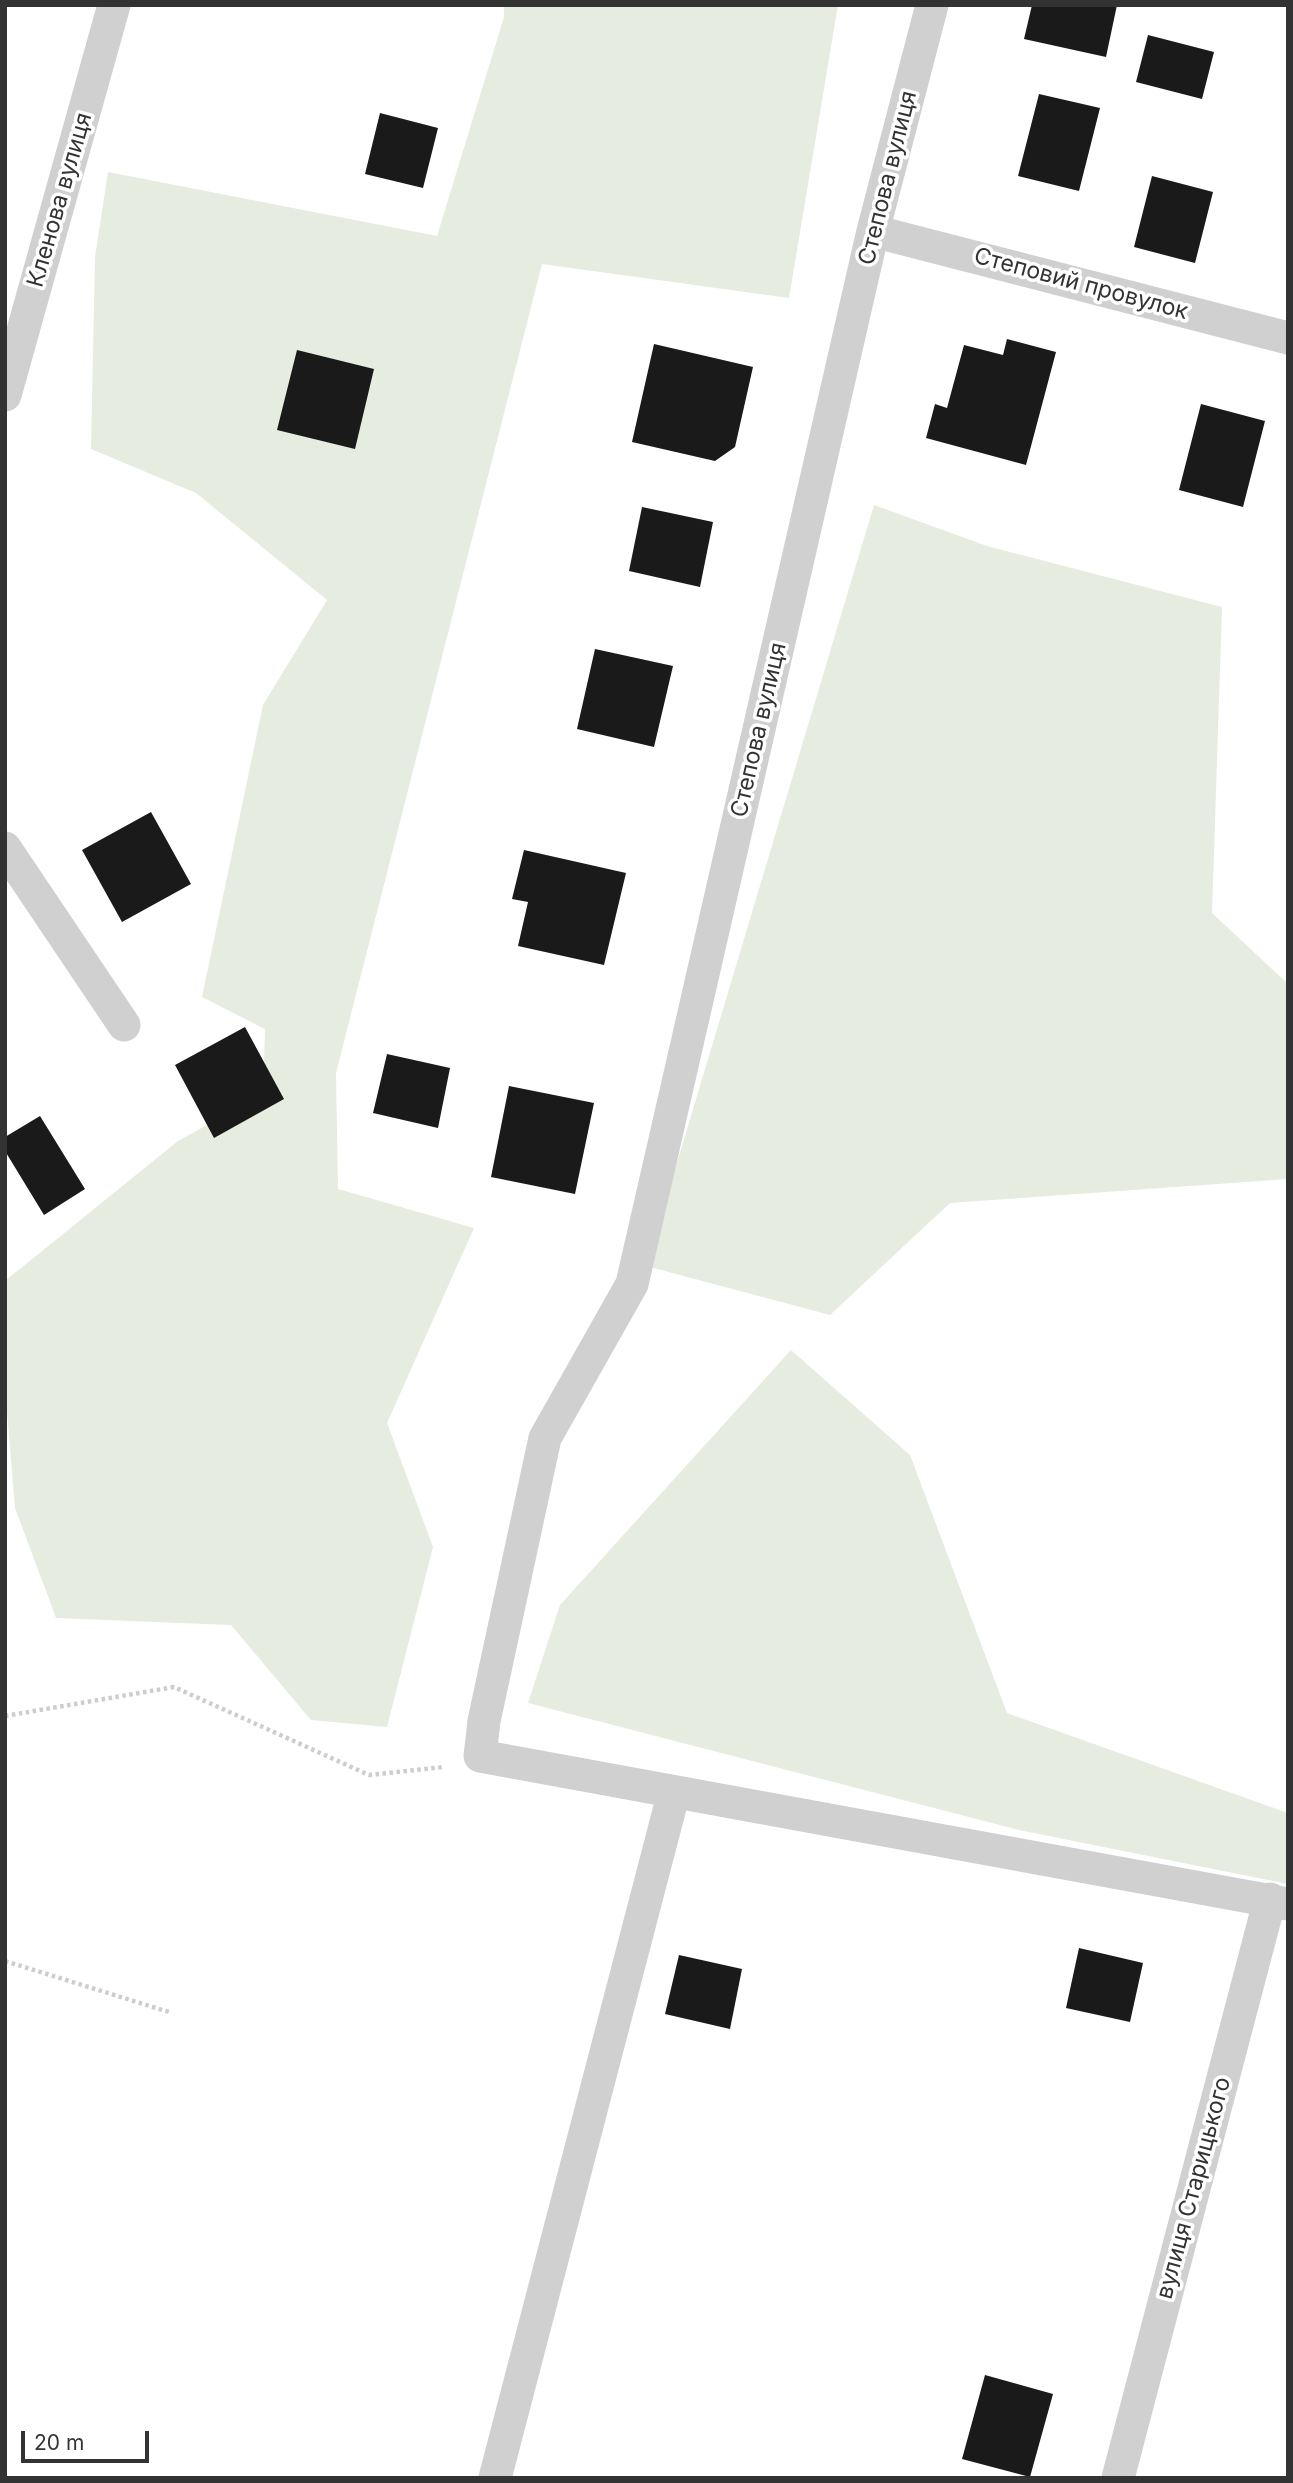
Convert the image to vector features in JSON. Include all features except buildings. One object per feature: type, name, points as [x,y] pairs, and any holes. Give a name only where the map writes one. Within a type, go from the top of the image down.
[{"type":"street","name":"Кленова вулиця","points":[[5,395],[114,5]]},
{"type":"street","name":"Степова вулиця","points":[[480,1756],[484,1721],[545,1438],[632,1284],[873,231],[932,5]]},
{"type":"street","name":"Степовий провулок","points":[[873,231],[1288,338]]},
{"type":"street","points":[[5,848],[124,1025]]},
{"type":"street","points":[[480,1756],[1279,1901]]},
{"type":"street","points":[[495,2478],[674,1792]]},
{"type":"street","name":"вулиця Старицького","points":[[1118,2478],[1279,1901]]},
{"type":"path","points":[[5,1716],[174,1687],[369,1775],[443,1768],[447,1754],[480,1756]]},
{"type":"path","points":[[5,1961],[169,2012]]},
{"type":"shaded area","points":[[504,5],[838,5],[789,298],[542,264],[336,1073],[338,1189],[474,1228],[387,1423],[433,1547],[387,1727],[311,1720],[231,1625],[56,1618],[15,1508],[5,1388],[5,1281],[178,1141],[263,1094],[265,1029],[202,997],[263,705],[327,600],[196,493],[91,449],[95,257],[108,172],[437,236],[504,17]]},
{"type":"shaded area","points":[[874,505],[987,546],[1222,607],[1212,913],[1288,984],[1288,1179],[950,1203],[830,1315],[646,1266]]},
{"type":"shaded area","points":[[791,1350],[910,1455],[1007,1713],[1288,1813],[1288,1884],[1019,1830],[528,1703],[560,1605]]}]
